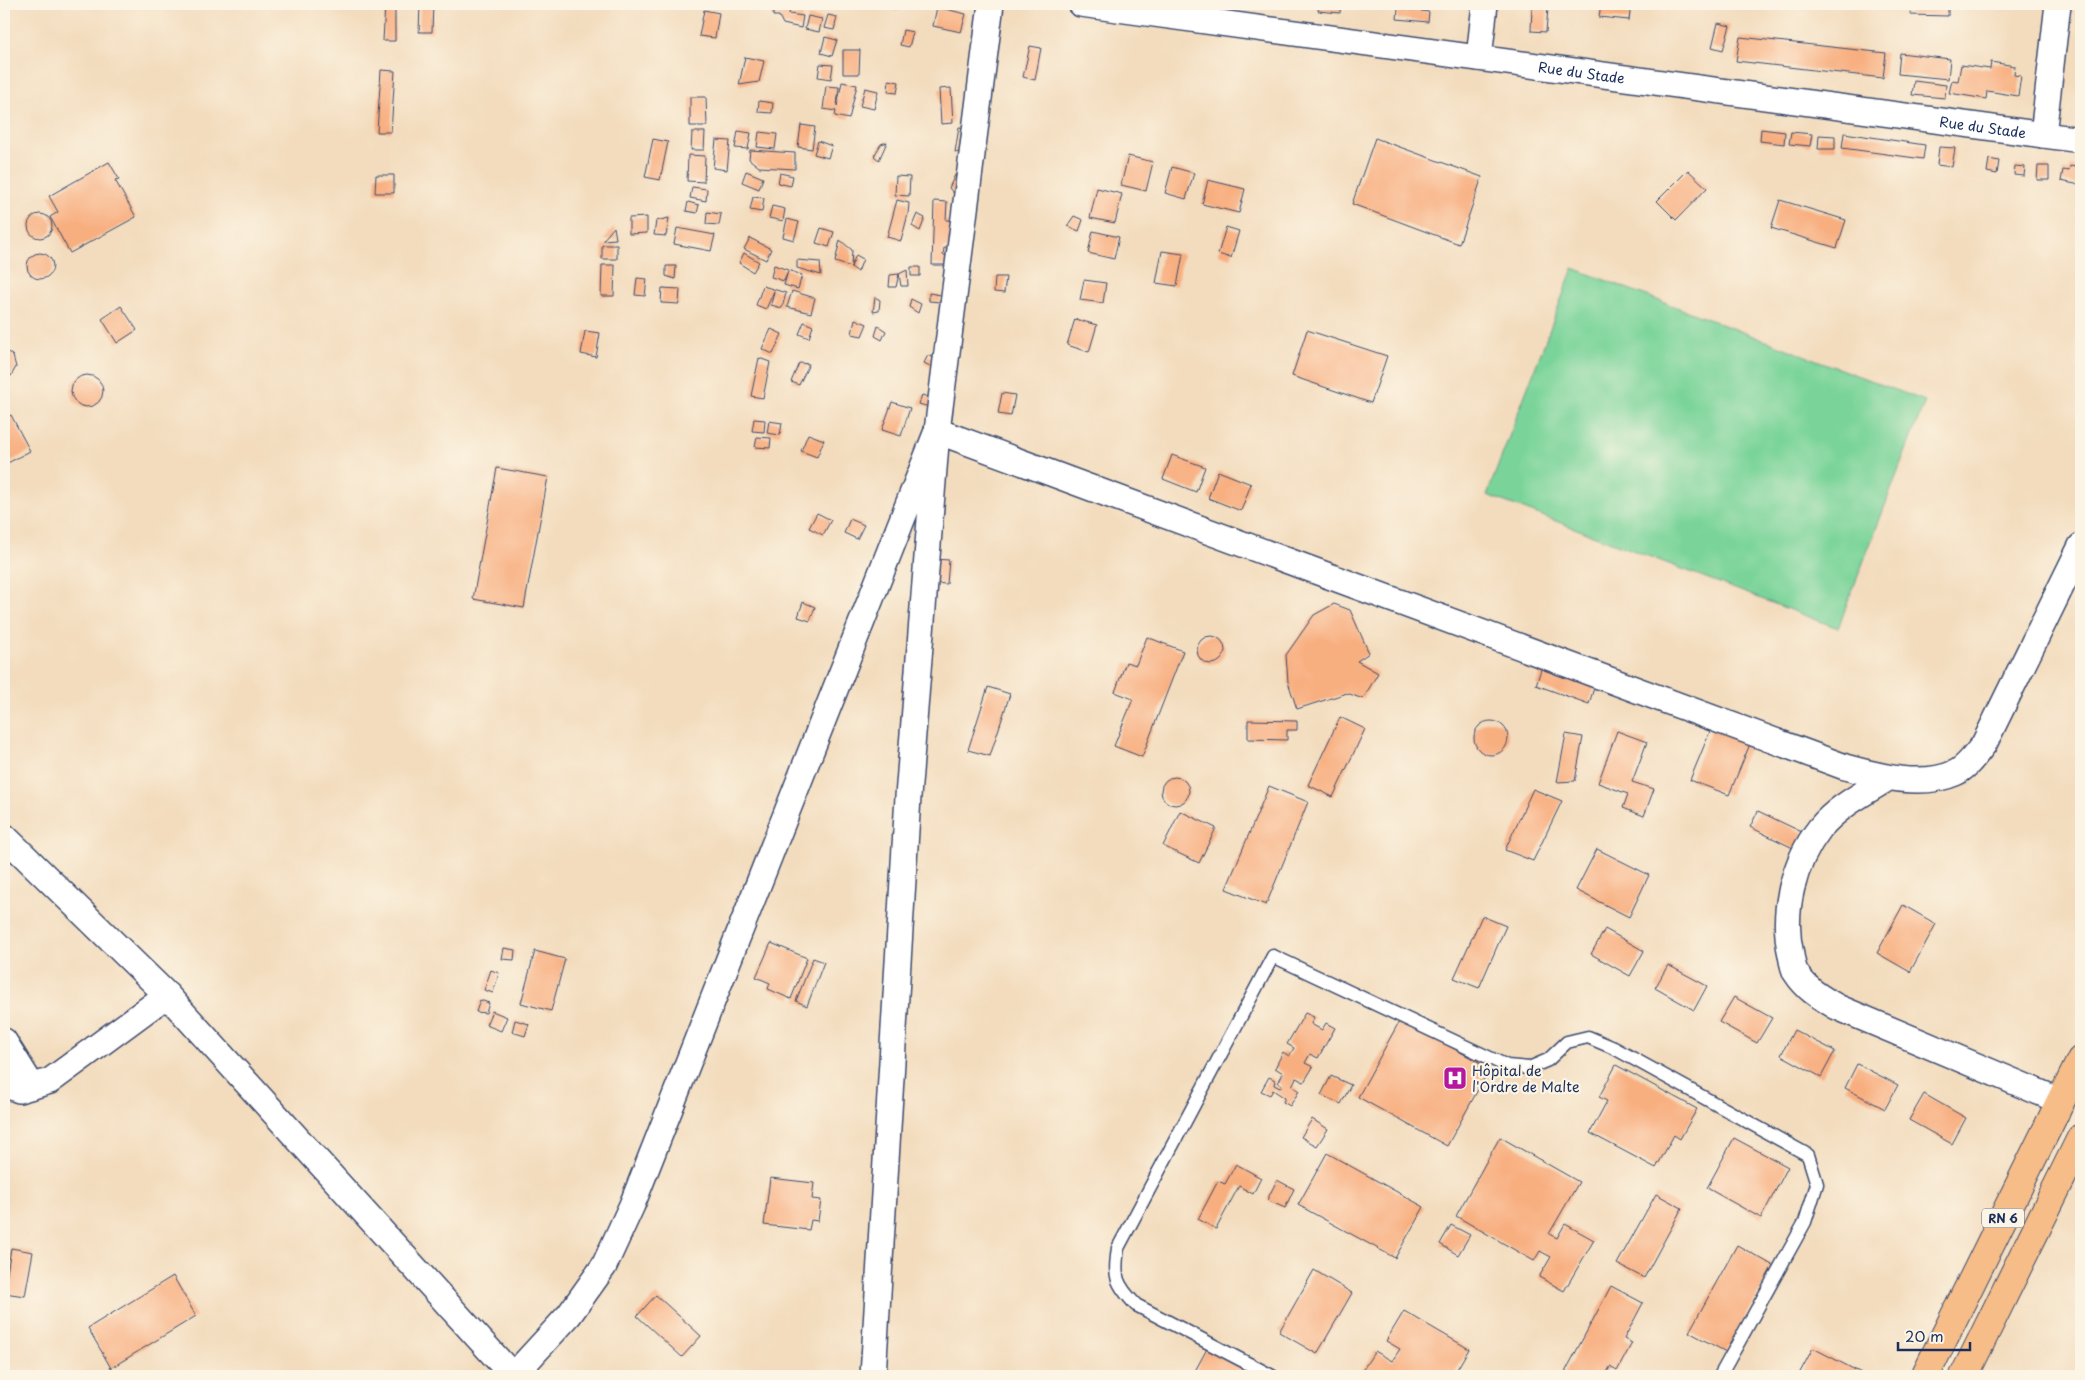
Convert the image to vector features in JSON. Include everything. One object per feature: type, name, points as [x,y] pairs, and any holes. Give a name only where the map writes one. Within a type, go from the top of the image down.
[{"type":"main road","name":"RN 6","points":[[1925,1376],[2081,1060]]},
{"type":"main road","name":"RN 6","points":[[1964,1376],[2081,1138]]},
{"type":"street","points":[[873,1376],[908,797],[937,431],[991,4]]},
{"type":"street","name":"Rue du Stade","points":[[1081,4],[2081,140]]},
{"type":"street","points":[[1479,58],[1485,4]]},
{"type":"street","points":[[2043,135],[2058,4]]},
{"type":"street","points":[[937,431],[1836,763],[1888,778],[1937,778],[1956,773],[1972,760],[1984,744],[2081,546]]},
{"type":"street","points":[[4,836],[168,995],[513,1376],[570,1315],[604,1266],[632,1205],[937,431]]},
{"type":"street","points":[[1888,778],[1849,802],[1821,828],[1802,857],[1789,898],[1788,940],[1795,971],[1811,992],[1837,1007],[2060,1102]]},
{"type":"street","points":[[4,1084],[19,1090],[50,1080],[168,995]]},
{"type":"street","points":[[4,1041],[32,1086]]},
{"type":"lane","points":[[1272,1376],[1136,1305],[1123,1292],[1114,1272],[1118,1248],[1272,956],[1507,1066],[1529,1068],[1548,1060],[1567,1042],[1588,1037],[1614,1048],[1808,1155],[1817,1184],[1805,1222],[1720,1376]]},
{"type":"green space","points":[[1573,268],[1925,401],[1838,628],[1487,495]]},
{"type":"building","points":[[385,4],[395,4],[395,41],[383,41]]},
{"type":"building","points":[[420,4],[433,4],[432,32],[419,32]]},
{"type":"building","points":[[735,4],[751,4],[750,9]]},
{"type":"building","points":[[774,4],[791,4],[789,14],[803,16],[801,28],[783,24],[779,16],[773,16]]},
{"type":"building","points":[[886,4],[898,4],[898,10],[885,6]]},
{"type":"building","points":[[1319,4],[1341,4],[1340,13],[1318,11]]},
{"type":"building","points":[[1601,4],[1631,4],[1629,20],[1599,17]]},
{"type":"building","points":[[1719,4],[1739,4],[1738,8]]},
{"type":"building","points":[[1911,4],[1948,4],[1948,16],[1910,15]]},
{"type":"building","points":[[937,7],[966,14],[961,32],[933,26]]},
{"type":"building","points":[[1532,7],[1548,8],[1546,32],[1531,31]]},
{"type":"building","points":[[1398,8],[1429,12],[1428,22],[1397,19]]},
{"type":"building","points":[[704,10],[719,13],[715,38],[699,36]]},
{"type":"building","points":[[828,15],[837,17],[834,30],[824,28]]},
{"type":"building","points":[[808,16],[822,19],[819,32],[805,29]]},
{"type":"building","points":[[1718,23],[1730,26],[1723,50],[1712,47]]},
{"type":"building","points":[[903,30],[913,32],[909,47],[900,45]]},
{"type":"building","points":[[825,37],[837,40],[832,56],[821,53]]},
{"type":"building","points":[[1740,37],[1886,53],[1883,78],[1736,61]]},
{"type":"building","points":[[1030,46],[1041,48],[1035,80],[1023,77]]},
{"type":"building","points":[[843,50],[860,50],[859,74],[843,74]]},
{"type":"building","points":[[1900,53],[1950,59],[1948,79],[1898,74]]},
{"type":"building","points":[[745,57],[764,61],[759,82],[739,85]]},
{"type":"building","points":[[1991,62],[2015,66],[2014,75],[2021,76],[2018,96],[1987,91],[1986,99],[1949,93],[1952,80],[1958,81],[1961,65],[1990,69]]},
{"type":"building","points":[[820,64],[833,65],[831,79],[818,77]]},
{"type":"building","points":[[381,70],[395,71],[391,132],[377,132]]},
{"type":"building","points":[[889,80],[899,82],[897,93],[888,92]]},
{"type":"building","points":[[1914,81],[1946,85],[1945,98],[1912,95]]},
{"type":"building","points":[[842,82],[857,85],[849,119],[835,116],[836,111],[823,109],[826,86],[839,87],[837,106]]},
{"type":"building","points":[[865,88],[878,91],[874,109],[860,106]]},
{"type":"building","points":[[951,88],[953,123],[941,124],[939,89]]},
{"type":"building","points":[[690,97],[706,97],[707,126],[690,126]]},
{"type":"building","points":[[759,101],[773,103],[772,113],[758,112]]},
{"type":"building","points":[[801,125],[815,127],[812,149],[798,147]]},
{"type":"building","points":[[959,127],[973,129],[969,154],[955,152]]},
{"type":"building","points":[[1761,129],[1785,132],[1784,144],[1760,141]]},
{"type":"building","points":[[738,131],[751,133],[748,149],[735,148]]},
{"type":"building","points":[[692,132],[705,132],[704,150],[691,150]]},
{"type":"building","points":[[759,132],[777,134],[775,149],[757,147]]},
{"type":"building","points":[[1791,132],[1812,134],[1810,146],[1789,144]]},
{"type":"building","points":[[1844,133],[1925,145],[1923,159],[1842,148]]},
{"type":"building","points":[[1819,135],[1835,136],[1835,149],[1818,149]]},
{"type":"building","points":[[1375,138],[1482,177],[1459,244],[1352,204]]},
{"type":"building","points":[[653,139],[668,142],[660,180],[645,177]]},
{"type":"building","points":[[716,140],[730,141],[727,170],[713,168]]},
{"type":"building","points":[[818,141],[832,146],[828,158],[814,154]]},
{"type":"building","points":[[887,142],[879,160],[874,156],[881,144]]},
{"type":"building","points":[[1939,147],[1955,148],[1952,167],[1937,165]]},
{"type":"building","points":[[750,150],[795,153],[795,169],[759,167],[749,159]]},
{"type":"building","points":[[688,155],[705,156],[704,182],[687,181]]},
{"type":"building","points":[[1128,156],[1153,162],[1146,191],[1121,185]]},
{"type":"building","points":[[1989,159],[1999,161],[1997,174],[1987,172]]},
{"type":"building","points":[[109,162],[119,179],[115,180],[136,217],[70,253],[50,217],[58,212],[49,196]]},
{"type":"building","points":[[2015,166],[2025,167],[2024,176],[2014,175]]},
{"type":"building","points":[[2038,166],[2049,166],[2049,180],[2037,180]]},
{"type":"building","points":[[2070,166],[2081,168],[2080,185],[2061,181],[2063,170],[2069,171]]},
{"type":"building","points":[[1172,167],[1194,173],[1186,199],[1165,193]]},
{"type":"building","points":[[1688,170],[1707,188],[1676,220],[1657,201]]},
{"type":"building","points":[[746,171],[763,178],[759,189],[742,182]]},
{"type":"building","points":[[780,173],[793,176],[791,186],[778,183]]},
{"type":"building","points":[[376,175],[394,175],[394,193],[375,193]]},
{"type":"building","points":[[955,175],[964,179],[958,198],[949,188]]},
{"type":"building","points":[[896,176],[910,177],[909,196],[895,195]]},
{"type":"building","points":[[1208,180],[1245,189],[1239,213],[1202,204]]},
{"type":"building","points":[[692,187],[707,189],[706,201],[690,198]]},
{"type":"building","points":[[1097,188],[1122,194],[1115,223],[1090,218]]},
{"type":"building","points":[[753,197],[764,198],[762,212],[750,210]]},
{"type":"building","points":[[897,200],[909,203],[901,241],[887,237]]},
{"type":"building","points":[[1780,200],[1846,220],[1837,248],[1771,228]]},
{"type":"building","points":[[934,201],[947,202],[946,220],[957,221],[956,249],[944,248],[943,255],[953,256],[953,265],[932,265]]},
{"type":"building","points":[[688,202],[699,205],[697,213],[686,211]]},
{"type":"building","points":[[772,206],[785,209],[783,221],[769,218]]},
{"type":"building","points":[[707,212],[721,214],[719,225],[706,224]]},
{"type":"building","points":[[40,214],[45,215],[51,221],[51,231],[45,237],[40,238],[35,237],[29,231],[28,226],[29,221],[35,215]]},
{"type":"building","points":[[917,214],[925,218],[920,231],[912,226]]},
{"type":"building","points":[[1074,216],[1083,220],[1079,231],[1067,226]]},
{"type":"building","points":[[647,217],[647,233],[629,234],[629,218]]},
{"type":"building","points":[[669,218],[666,236],[654,235],[656,221]]},
{"type":"building","points":[[787,219],[799,222],[794,240],[783,237]]},
{"type":"building","points":[[614,227],[616,239],[603,240]]},
{"type":"building","points":[[1226,227],[1239,231],[1231,258],[1218,254]]},
{"type":"building","points":[[677,228],[715,235],[711,251],[674,244]]},
{"type":"building","points":[[821,228],[834,232],[829,247],[816,243]]},
{"type":"building","points":[[1093,231],[1119,237],[1114,259],[1088,253]]},
{"type":"building","points":[[750,238],[771,249],[766,260],[744,249]]},
{"type":"building","points":[[840,240],[852,250],[851,267],[835,262]]},
{"type":"building","points":[[602,245],[617,245],[617,259],[602,259]]},
{"type":"building","points":[[1162,251],[1183,254],[1177,286],[1156,283]]},
{"type":"building","points":[[40,253],[49,257],[53,266],[49,275],[40,279],[31,275],[27,266],[31,257]]},
{"type":"building","points":[[744,253],[759,262],[753,272],[739,263]]},
{"type":"building","points":[[856,255],[863,259],[858,272],[851,267]]},
{"type":"building","points":[[797,260],[820,262],[821,275],[797,268]]},
{"type":"building","points":[[602,265],[615,265],[614,296],[601,296]]},
{"type":"building","points":[[774,265],[802,275],[798,289],[784,285],[788,271],[784,281],[771,277]]},
{"type":"building","points":[[666,266],[676,266],[675,279],[666,276]]},
{"type":"building","points":[[911,267],[920,267],[920,276],[911,276]]},
{"type":"building","points":[[907,270],[908,286],[901,286],[899,274]]},
{"type":"building","points":[[899,274],[896,287],[889,287],[890,275]]},
{"type":"building","points":[[995,277],[1006,277],[1004,293],[994,292]]},
{"type":"building","points":[[637,278],[647,279],[645,296],[635,295]]},
{"type":"building","points":[[1084,280],[1106,283],[1103,303],[1080,300]]},
{"type":"building","points":[[763,286],[786,293],[782,308],[771,305],[774,291],[766,309],[756,305]]},
{"type":"building","points":[[662,288],[680,289],[679,304],[661,303]]},
{"type":"building","points":[[792,291],[815,298],[811,313],[787,307]]},
{"type":"building","points":[[929,293],[941,295],[940,302],[929,301]]},
{"type":"building","points":[[875,297],[880,300],[879,311],[873,312]]},
{"type":"building","points":[[911,299],[921,304],[918,313],[909,307]]},
{"type":"building","points":[[121,306],[137,330],[117,343],[102,319]]},
{"type":"building","points":[[855,319],[867,324],[862,336],[852,334]]},
{"type":"building","points":[[1075,319],[1097,325],[1089,352],[1067,345]]},
{"type":"building","points":[[804,322],[813,326],[809,338],[799,334]]},
{"type":"building","points":[[878,326],[886,331],[882,340],[875,336]]},
{"type":"building","points":[[771,329],[782,334],[773,354],[762,349]]},
{"type":"building","points":[[1307,330],[1387,356],[1371,403],[1292,376]]},
{"type":"building","points":[[585,331],[600,333],[596,357],[581,354]]},
{"type":"building","points":[[4,349],[13,356],[16,367],[11,376],[4,380]]},
{"type":"building","points":[[928,355],[940,361],[936,369],[924,363]]},
{"type":"building","points":[[759,358],[770,362],[763,398],[751,396]]},
{"type":"building","points":[[799,363],[809,364],[799,385],[791,382]]},
{"type":"building","points":[[87,375],[93,376],[98,380],[102,385],[102,397],[98,402],[93,406],[87,407],[81,406],[76,402],[72,397],[71,391],[72,385],[76,380],[81,376]]},
{"type":"building","points":[[1002,393],[1015,395],[1011,416],[998,414]]},
{"type":"building","points":[[922,395],[935,399],[932,408],[919,404]]},
{"type":"building","points":[[892,402],[910,408],[901,436],[882,430]]},
{"type":"building","points":[[11,415],[30,451],[4,465],[4,419]]},
{"type":"building","points":[[754,419],[765,420],[764,432],[752,431]]},
{"type":"building","points":[[769,421],[782,423],[780,435],[767,433]]},
{"type":"building","points":[[808,434],[824,440],[817,457],[801,451]]},
{"type":"building","points":[[757,437],[771,438],[770,448],[755,447]]},
{"type":"building","points":[[1172,455],[1205,467],[1196,492],[1163,479]]},
{"type":"building","points":[[497,468],[548,477],[524,608],[473,599]]},
{"type":"building","points":[[1218,471],[1251,484],[1241,511],[1208,498]]},
{"type":"building","points":[[817,513],[831,520],[823,535],[809,528]]},
{"type":"building","points":[[850,519],[864,525],[857,539],[844,533]]},
{"type":"building","points":[[933,559],[949,560],[947,584],[930,583]]},
{"type":"building","points":[[803,602],[815,607],[810,621],[798,617]]},
{"type":"building","points":[[1334,604],[1350,610],[1369,653],[1357,661],[1378,673],[1363,699],[1347,693],[1297,709],[1288,682],[1286,655],[1314,615]]},
{"type":"building","points":[[1211,636],[1221,640],[1225,650],[1221,660],[1211,664],[1201,660],[1197,650],[1201,640]]},
{"type":"building","points":[[1147,637],[1183,651],[1142,757],[1114,746],[1133,699],[1115,692],[1126,662],[1136,665]]},
{"type":"building","points":[[1544,660],[1597,678],[1589,704],[1536,685]]},
{"type":"building","points":[[988,687],[1010,694],[990,756],[968,750]]},
{"type":"building","points":[[1340,717],[1365,729],[1333,797],[1308,785]]},
{"type":"building","points":[[1248,720],[1297,721],[1297,730],[1287,730],[1287,740],[1248,739]]},
{"type":"building","points":[[1491,721],[1498,722],[1503,726],[1507,731],[1507,745],[1503,750],[1498,754],[1491,755],[1484,754],[1479,750],[1475,745],[1474,738],[1475,731],[1479,726],[1484,722]]},
{"type":"building","points":[[1711,729],[1750,744],[1729,795],[1690,780]]},
{"type":"building","points":[[1617,731],[1647,742],[1632,782],[1654,789],[1644,816],[1623,808],[1628,794],[1598,783]]},
{"type":"building","points":[[1566,734],[1583,737],[1575,781],[1557,782]]},
{"type":"building","points":[[1175,777],[1185,781],[1189,791],[1185,801],[1175,805],[1165,801],[1161,791],[1165,781]]},
{"type":"building","points":[[1269,786],[1308,802],[1266,905],[1226,889]]},
{"type":"building","points":[[1533,789],[1562,801],[1533,861],[1505,850]]},
{"type":"building","points":[[1180,811],[1216,828],[1199,863],[1163,846]]},
{"type":"building","points":[[1758,811],[1804,833],[1795,849],[1750,827]]},
{"type":"building","points":[[1597,849],[1649,875],[1629,917],[1576,890]]},
{"type":"building","points":[[1903,905],[1936,924],[1910,972],[1877,953]]},
{"type":"building","points":[[1482,916],[1506,926],[1479,988],[1454,978]]},
{"type":"building","points":[[1605,929],[1644,951],[1630,976],[1591,954]]},
{"type":"building","points":[[771,943],[807,958],[791,999],[768,989],[770,983],[756,977]]},
{"type":"building","points":[[504,948],[515,950],[514,960],[502,959]]},
{"type":"building","points":[[535,951],[565,959],[551,1011],[521,1003]]},
{"type":"building","points":[[813,958],[824,962],[807,1006],[796,1001]]},
{"type":"building","points":[[1668,965],[1707,986],[1694,1010],[1655,988]]},
{"type":"building","points":[[491,970],[499,973],[493,993],[484,990]]},
{"type":"building","points":[[1734,997],[1772,1018],[1757,1043],[1719,1022]]},
{"type":"building","points":[[480,1000],[489,1003],[486,1013],[476,1012]]},
{"type":"building","points":[[492,1011],[507,1017],[501,1031],[486,1025]]},
{"type":"building","points":[[1305,1013],[1314,1017],[1311,1024],[1322,1030],[1326,1023],[1335,1028],[1318,1058],[1310,1054],[1305,1063],[1313,1067],[1304,1082],[1296,1078],[1292,1086],[1299,1091],[1290,1106],[1283,1102],[1285,1098],[1273,1090],[1270,1095],[1261,1091],[1269,1077],[1275,1080],[1274,1085],[1280,1088],[1282,1085],[1278,1083],[1283,1073],[1275,1068],[1283,1052],[1289,1056],[1294,1048],[1287,1044]]},
{"type":"building","points":[[515,1020],[529,1024],[525,1036],[512,1032]]},
{"type":"building","points":[[1400,1020],[1490,1068],[1447,1146],[1358,1097]]},
{"type":"building","points":[[1794,1030],[1835,1051],[1821,1077],[1781,1055]]},
{"type":"building","points":[[1857,1064],[1898,1085],[1885,1109],[1845,1088]]},
{"type":"building","points":[[1616,1065],[1697,1109],[1680,1139],[1674,1135],[1656,1168],[1590,1133],[1607,1101],[1599,1097]]},
{"type":"building","points":[[1331,1076],[1351,1085],[1341,1104],[1321,1095]]},
{"type":"building","points":[[1924,1094],[1966,1118],[1952,1144],[1909,1120]]},
{"type":"building","points":[[1312,1119],[1328,1129],[1317,1146],[1301,1137]]},
{"type":"building","points":[[1500,1137],[1579,1182],[1549,1234],[1557,1238],[1565,1224],[1594,1240],[1564,1291],[1539,1277],[1551,1257],[1540,1251],[1534,1261],[1456,1216]]},
{"type":"building","points":[[1734,1138],[1788,1167],[1761,1218],[1707,1188]]},
{"type":"building","points":[[1327,1153],[1424,1207],[1395,1258],[1298,1205]]},
{"type":"building","points":[[1236,1164],[1261,1178],[1253,1194],[1239,1186],[1216,1229],[1198,1219],[1218,1181],[1225,1184]]},
{"type":"building","points":[[770,1178],[814,1183],[812,1199],[821,1200],[818,1221],[811,1220],[809,1230],[764,1225]]},
{"type":"building","points":[[1277,1180],[1294,1189],[1285,1208],[1267,1200]]},
{"type":"building","points":[[1656,1194],[1682,1208],[1644,1278],[1617,1264]]},
{"type":"building","points":[[1451,1225],[1470,1235],[1458,1255],[1440,1244]]},
{"type":"building","points":[[1737,1245],[1774,1266],[1726,1352],[1689,1332]]},
{"type":"building","points":[[11,1248],[33,1252],[25,1296],[4,1293]]},
{"type":"building","points":[[1314,1270],[1352,1293],[1317,1354],[1279,1332]]},
{"type":"building","points":[[173,1276],[196,1316],[111,1368],[88,1328]]},
{"type":"building","points":[[1611,1286],[1643,1303],[1624,1339],[1632,1343],[1617,1371],[1610,1367],[1605,1376],[1563,1376]]},
{"type":"building","points":[[656,1295],[701,1336],[682,1357],[637,1316]]},
{"type":"building","points":[[1404,1311],[1469,1349],[1453,1376],[1441,1376],[1436,1373],[1435,1376],[1363,1376],[1360,1374],[1375,1351],[1392,1361],[1400,1349],[1386,1341]]},
{"type":"building","points":[[1208,1347],[1248,1369],[1244,1376],[1205,1376],[1195,1371]]},
{"type":"building","points":[[1813,1348],[1867,1376],[1798,1376]]},
{"type":"place","name":"Hôpital de l'Ordre de Malte","points":[[1455,1078]]}]
